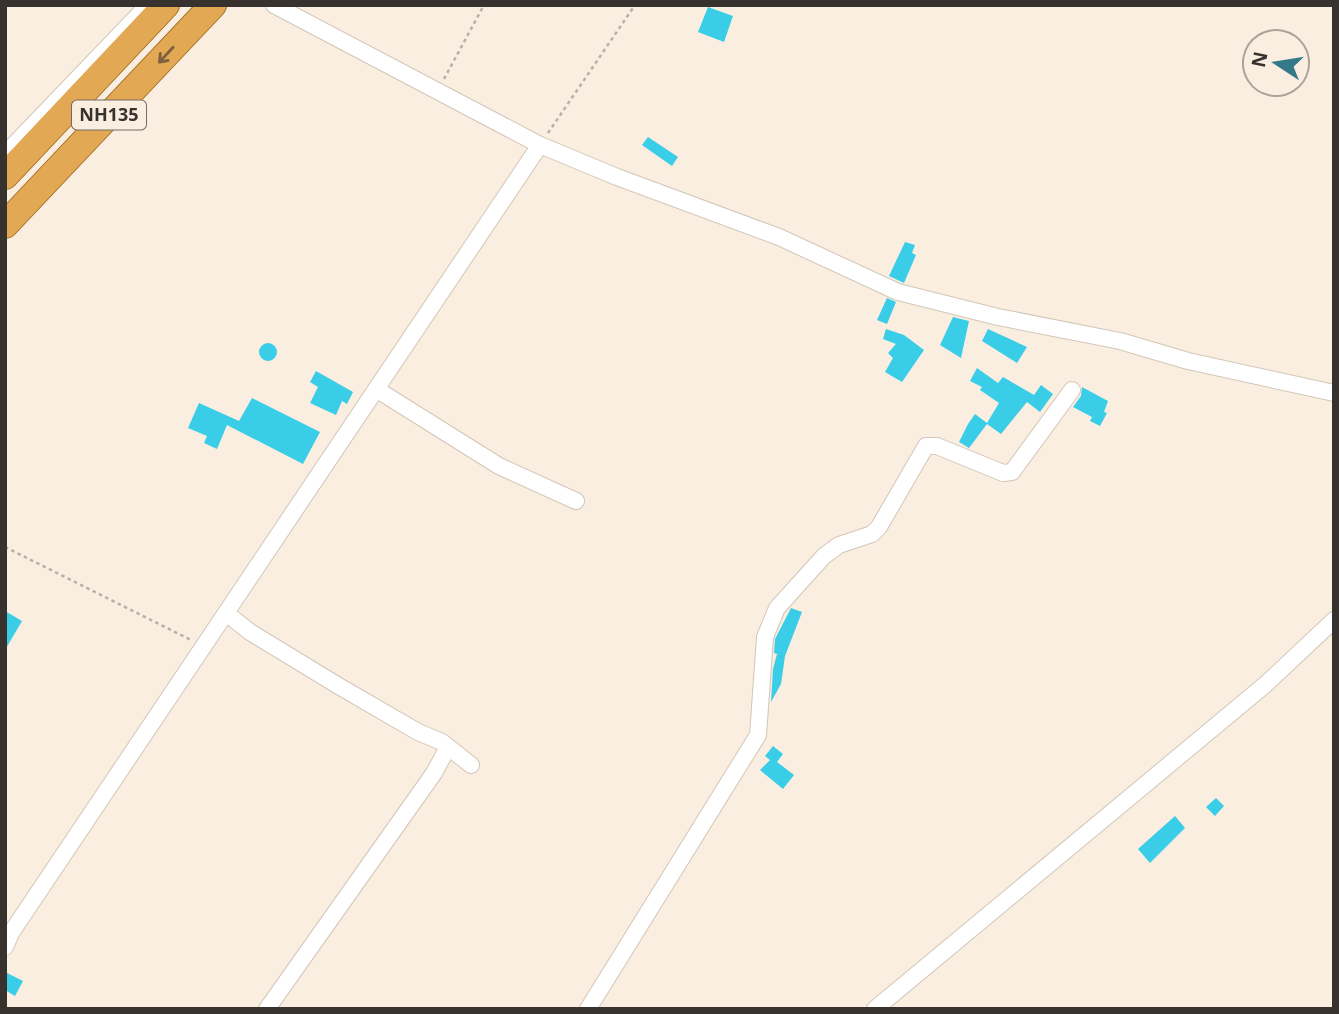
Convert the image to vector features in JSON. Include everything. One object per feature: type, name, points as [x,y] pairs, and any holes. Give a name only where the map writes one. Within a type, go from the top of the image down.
[{"type":"highway","name":"NH135","points":[[5,176],[166,5]]},
{"type":"highway","name":"NH135","points":[[5,225],[213,5]]},
{"type":"street","points":[[5,155],[148,5]]},
{"type":"street","points":[[274,5],[540,145],[617,177],[779,237],[898,292],[998,317],[1120,341],[1188,360],[1334,393]]},
{"type":"street","points":[[5,947],[10,933],[540,145]]},
{"type":"street","points":[[376,389],[499,466],[576,501]]},
{"type":"street","points":[[588,1009],[758,735],[765,637],[777,608],[824,556],[839,545],[872,534],[879,527],[926,446],[937,446],[1003,473],[1012,472],[1072,390]]},
{"type":"street","points":[[226,613],[250,632],[447,747],[471,765]]},
{"type":"street","points":[[875,1009],[1266,684],[1334,620]]},
{"type":"street","points":[[267,1009],[434,773],[447,747]]},
{"type":"path","points":[[437,91],[484,5]]},
{"type":"path","points":[[540,145],[635,5]]},
{"type":"path","points":[[5,547],[203,646]]},
{"type":"building","points":[[708,7],[733,16],[724,42],[698,32]]},
{"type":"building","points":[[648,137],[678,157],[672,166],[642,145]]},
{"type":"building","points":[[905,242],[915,245],[912,253],[916,255],[904,283],[889,276]]},
{"type":"building","points":[[887,298],[896,302],[887,324],[877,320]]},
{"type":"building","points":[[953,317],[969,321],[961,358],[940,345]]},
{"type":"building","points":[[886,329],[904,335],[924,350],[902,382],[885,372],[893,358],[888,353],[896,344],[883,339]]},
{"type":"building","points":[[988,329],[1027,347],[1017,363],[982,341]]},
{"type":"building","points":[[268,343],[274,346],[277,352],[274,358],[268,361],[262,358],[259,352],[262,346]]},
{"type":"building","points":[[977,368],[998,383],[1003,377],[1034,395],[1041,385],[1053,394],[1040,412],[1027,402],[1001,434],[987,424],[969,448],[959,442],[968,424],[975,414],[987,423],[999,403],[980,390],[982,387],[970,381]]},
{"type":"building","points":[[316,371],[353,392],[347,404],[342,401],[336,415],[310,403],[318,387],[310,382]]},
{"type":"building","points":[[1082,387],[1108,401],[1104,412],[1107,413],[1100,426],[1090,421],[1092,417],[1073,407],[1081,396]]},
{"type":"building","points":[[252,398],[320,432],[303,464],[227,425],[217,449],[204,443],[207,436],[188,428],[199,403],[239,421]]},
{"type":"building","points":[[791,608],[802,612],[785,656],[781,684],[771,702],[773,669],[777,654],[781,655],[774,653],[775,639]]},
{"type":"building","points":[[5,611],[22,621],[5,650]]},
{"type":"building","points":[[773,746],[783,754],[777,762],[794,775],[783,789],[760,770],[770,760],[765,756]]},
{"type":"building","points":[[1216,798],[1224,806],[1215,816],[1206,807]]},
{"type":"building","points":[[1175,816],[1185,828],[1150,863],[1138,849]]},
{"type":"building","points":[[5,972],[23,981],[15,996],[5,990]]}]
